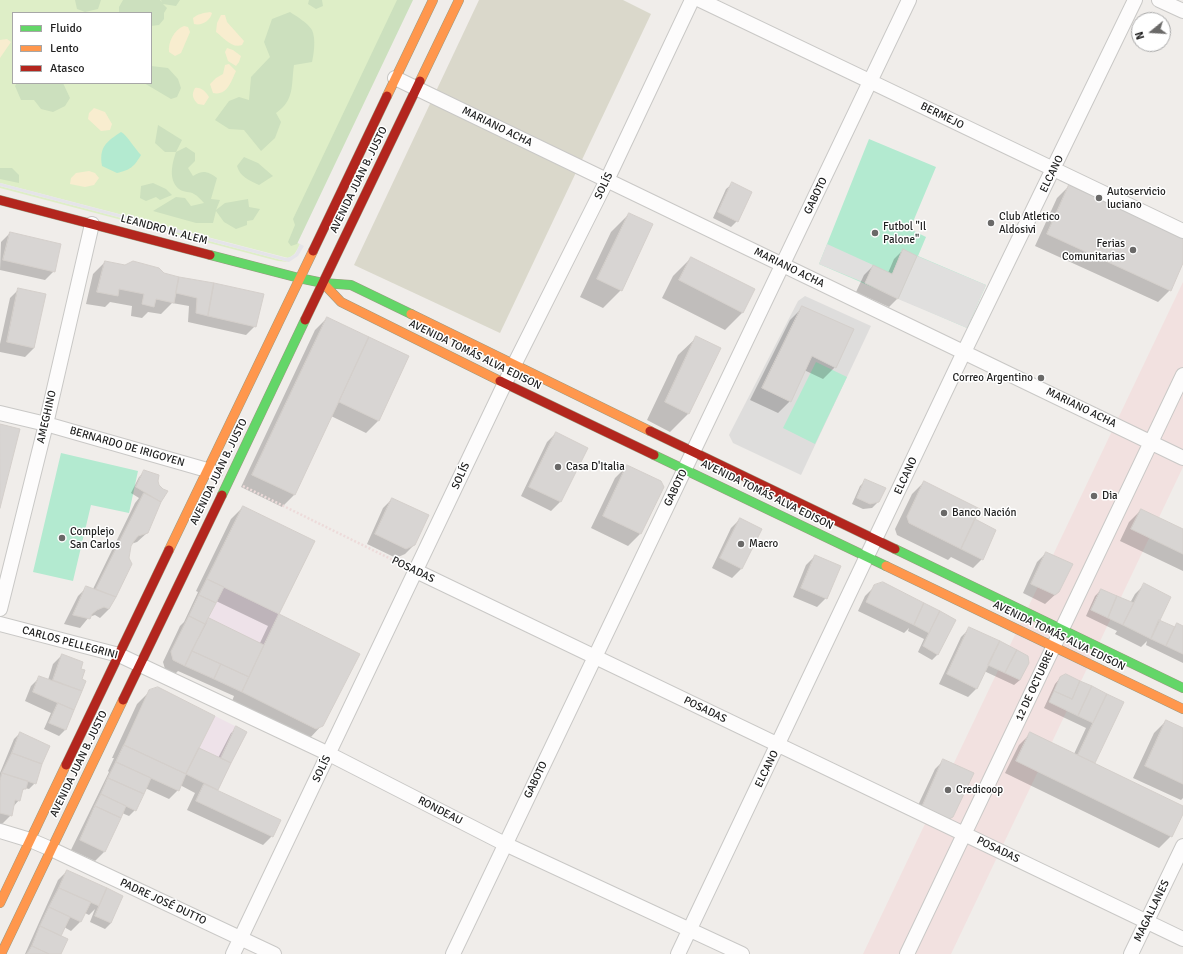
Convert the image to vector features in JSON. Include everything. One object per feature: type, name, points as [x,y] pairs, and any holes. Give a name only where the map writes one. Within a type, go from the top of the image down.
[{"type":"main road","name":"AVENIDA JUAN B. JUSTO","points":[[0,903],[432,0]]},
{"type":"main road","name":"AVENIDA JUAN B. JUSTO","points":[[1,954],[458,0]]},
{"type":"main road","name":"LEANDRO N. ALEM","points":[[0,200],[299,278],[323,283],[351,285]]},
{"type":"main road","name":"AVENIDA TOMÁS ALVA EDISON","points":[[323,283],[341,302],[505,383],[1183,709]]},
{"type":"main road","name":"AVENIDA TOMÁS ALVA EDISON","points":[[351,285],[514,366],[1183,688]]},
{"type":"street","name":"SOLÍS","points":[[233,954],[505,383],[607,180],[692,0]]},
{"type":"street","name":"BERMEJO","points":[[700,0],[1183,231]]},
{"type":"street","name":"GABOTO","points":[[452,954],[909,0]]},
{"type":"street","name":"ELCANO","points":[[678,954],[964,352],[1135,0]]},
{"type":"street","points":[[1159,0],[1183,11]]},
{"type":"street","name":"MARIANO ACHA","points":[[395,78],[1183,458]]},
{"type":"street","name":"AMEGHINO","points":[[0,609],[46,424],[92,224]]},
{"type":"street","name":"12 DE OCTUBRE","points":[[907,954],[1183,375]]},
{"type":"street","name":"BERNARDO DE IRIGOYEN","points":[[0,413],[46,424],[207,470],[228,479]]},
{"type":"street","name":"POSADAS","points":[[416,571],[1183,939]]},
{"type":"street","name":"CARLOS PELLEGRINI","points":[[0,624],[119,655],[140,664]]},
{"type":"street","name":"RONDEAU","points":[[140,664],[329,754],[505,844],[742,954]]},
{"type":"street","name":"PADRE JOSÉ DUTTO","points":[[0,831],[30,840],[274,954]]},
{"type":"street","name":"MAGALLANES","points":[[1131,954],[1183,846]]},
{"type":"path","name":"POSADAS","points":[[228,479],[416,571]]},
{"type":"shaded area","points":[[479,0],[623,0],[651,14],[500,333],[354,265]]},
{"type":"shaded area","points":[[0,183],[286,258],[295,254],[300,244],[304,246],[298,256],[289,262],[0,186]]},
{"type":"shaded area","points":[[827,244],[873,265],[865,283],[819,264]]},
{"type":"shaded area","points":[[917,256],[986,285],[967,328],[898,299]]},
{"type":"shaded area","points":[[1183,282],[1183,467],[951,954],[863,954]]},
{"type":"shaded area","points":[[805,296],[871,326],[801,475],[733,443],[729,435],[798,301]]},
{"type":"shaded area","points":[[224,587],[279,614],[242,692],[185,666]]},
{"type":"shaded area","points":[[215,716],[247,732],[218,790],[186,774]]},
{"type":"green space","points":[[0,0],[410,0],[295,242],[300,244],[296,252],[288,258],[0,183]]},
{"type":"green space","points":[[75,0],[101,0],[98,9],[85,12],[77,9]]},
{"type":"green space","points":[[123,0],[160,0],[162,2],[161,0],[180,0],[176,6],[163,4],[167,8],[164,13],[164,19],[159,25],[152,26],[152,12],[119,12],[119,7]]},
{"type":"green space","points":[[309,0],[322,0],[323,6],[316,9],[308,4]]},
{"type":"green space","points":[[397,0],[413,0],[297,244],[291,246],[288,242],[295,225],[293,219]]},
{"type":"green space","points":[[290,12],[305,22],[312,30],[314,50],[312,62],[294,65],[291,92],[286,103],[276,113],[281,122],[275,138],[261,151],[244,130],[229,129],[215,120],[229,101],[239,97],[249,100],[251,77],[270,57],[264,42],[272,19]]},
{"type":"green space","points":[[152,66],[168,68],[178,79],[181,88],[177,97],[171,99],[146,84],[152,84]]},
{"type":"green space","points":[[16,84],[63,84],[70,98],[65,106],[53,112],[41,109],[34,100],[21,100],[15,86]]},
{"type":"green space","points":[[158,125],[182,140],[176,152],[165,152],[155,143]]},
{"type":"green space","points":[[121,132],[141,155],[131,167],[125,171],[117,173],[102,166],[101,159],[105,146],[111,139]]},
{"type":"green space","name":"Futbol \"Il Palone\"","points":[[869,139],[936,167],[910,229],[926,237],[918,256],[986,285],[967,328],[819,264]]},
{"type":"green space","points":[[186,147],[195,153],[195,161],[188,168],[193,176],[205,172],[217,178],[211,199],[220,200],[216,210],[225,203],[248,199],[249,207],[260,209],[253,220],[247,221],[247,225],[236,229],[224,222],[216,211],[213,223],[196,223],[153,211],[176,197],[185,198],[191,206],[204,203],[195,195],[179,189],[173,181],[173,162],[176,152]]},
{"type":"green space","points":[[244,157],[258,163],[273,176],[259,185],[245,178],[238,170],[237,166]]},
{"type":"green space","points":[[0,168],[12,168],[19,175],[19,183],[0,179]]},
{"type":"green space","points":[[153,183],[166,189],[172,195],[160,200],[156,197],[146,201],[140,198],[141,186]]},
{"type":"green space","points":[[0,186],[289,262],[278,261],[0,188]]},
{"type":"green space","points":[[816,362],[847,377],[815,444],[783,428]]},
{"type":"green space","points":[[61,453],[138,471],[129,513],[91,505],[73,581],[33,572]]},
{"type":"sand","points":[[210,12],[212,13],[211,16],[205,22],[194,24],[193,18]]},
{"type":"sand","points":[[221,15],[225,15],[227,22],[244,41],[242,45],[238,46],[231,44],[216,32],[217,23]]},
{"type":"sand","points":[[184,26],[188,27],[190,32],[181,53],[175,56],[169,52],[171,40],[177,30]]},
{"type":"sand","points":[[7,39],[11,42],[0,58],[0,40]]},
{"type":"sand","points":[[227,48],[233,50],[241,56],[236,66],[228,61],[225,52]]},
{"type":"sand","points":[[229,64],[236,71],[230,84],[222,92],[213,93],[210,84],[223,74],[225,65]]},
{"type":"sand","points":[[195,88],[203,90],[209,97],[204,105],[198,104],[194,99],[193,93]]},
{"type":"sand","points":[[94,108],[105,112],[112,124],[110,130],[101,131],[88,119],[89,113]]},
{"type":"sand","points":[[89,171],[95,173],[99,178],[94,185],[85,187],[70,184],[71,178],[76,173]]},
{"type":"building","points":[[732,182],[752,192],[738,222],[718,212]]},
{"type":"building","name":"Ferias Comunitarias","points":[[1069,185],[1183,237],[1183,263],[1171,291],[1047,234]]},
{"type":"building","points":[[629,213],[653,224],[622,291],[597,279]]},
{"type":"building","points":[[10,232],[61,244],[55,272],[3,260]]},
{"type":"building","points":[[903,249],[917,256],[898,299],[865,283],[873,265],[892,274]]},
{"type":"building","points":[[691,257],[755,289],[743,313],[679,280]]},
{"type":"building","points":[[105,261],[125,265],[133,261],[159,268],[164,273],[179,277],[174,303],[156,299],[154,307],[142,304],[144,294],[119,289],[118,296],[97,292]]},
{"type":"building","points":[[179,277],[214,283],[208,316],[196,313],[197,298],[176,293]]},
{"type":"building","points":[[214,283],[264,294],[256,327],[208,316]]},
{"type":"building","points":[[18,288],[46,294],[34,348],[7,342]]},
{"type":"building","points":[[802,306],[854,329],[836,368],[812,356],[791,402],[762,388]]},
{"type":"building","points":[[327,317],[369,337],[295,495],[252,475]]},
{"type":"building","points":[[696,336],[721,348],[689,414],[665,402]]},
{"type":"building","points":[[369,337],[409,356],[379,421],[339,402]]},
{"type":"building","points":[[0,424],[20,429],[0,508]]},
{"type":"building","name":"Casa D'Italia","points":[[556,432],[588,448],[561,502],[529,487]]},
{"type":"building","points":[[627,465],[661,481],[664,487],[641,534],[603,516]]},
{"type":"building","points":[[144,470],[159,475],[159,485],[168,491],[161,502],[136,487]]},
{"type":"building","points":[[865,479],[886,488],[879,502],[870,504],[857,498]]},
{"type":"building","name":"Banco Nación","points":[[924,481],[980,509],[961,549],[909,523],[907,517]]},
{"type":"building","points":[[144,493],[161,502],[148,533],[138,536],[131,546],[129,558],[132,564],[116,597],[96,589]]},
{"type":"building","points":[[392,498],[429,515],[415,545],[406,549],[375,534]]},
{"type":"building","points":[[243,506],[315,541],[279,614],[207,579]]},
{"type":"building","points":[[1141,509],[1183,529],[1183,554],[1131,529]]},
{"type":"building","name":"Macro","points":[[740,518],[762,529],[742,569],[720,558]]},
{"type":"building","points":[[975,519],[996,530],[983,560],[961,549]]},
{"type":"building","points":[[1046,552],[1073,564],[1059,592],[1055,595],[1031,584]]},
{"type":"building","points":[[815,555],[841,566],[827,599],[801,588]]},
{"type":"building","points":[[207,579],[224,587],[216,603],[199,595]]},
{"type":"building","points":[[883,582],[924,603],[914,625],[866,602],[874,585]]},
{"type":"building","points":[[1144,583],[1171,597],[1151,639],[1123,625]]},
{"type":"building","points":[[86,586],[116,597],[109,609],[104,607],[97,610],[92,614],[90,619],[73,615]]},
{"type":"building","points":[[1101,589],[1117,596],[1108,618],[1091,610]]},
{"type":"building","points":[[199,595],[216,603],[205,624],[189,616]]},
{"type":"building","points":[[1117,596],[1134,603],[1123,625],[1108,618]]},
{"type":"building","points":[[924,603],[940,611],[929,633],[914,625]]},
{"type":"building","points":[[940,611],[956,620],[938,655],[923,646]]},
{"type":"building","points":[[279,614],[360,654],[323,726],[316,729],[242,692]]},
{"type":"building","points":[[189,616],[205,624],[185,666],[173,660],[171,652]]},
{"type":"building","points":[[209,618],[264,645],[249,677],[192,651]]},
{"type":"building","points":[[1159,620],[1175,627],[1166,646],[1151,639]]},
{"type":"building","points":[[1177,623],[1183,626],[1183,654],[1166,646]]},
{"type":"building","points":[[969,627],[1000,641],[977,689],[947,674]]},
{"type":"building","points":[[1000,641],[1017,650],[1005,673],[988,665]]},
{"type":"building","points":[[1017,650],[1028,656],[1029,663],[1020,680],[1005,673]]},
{"type":"building","points":[[192,651],[221,664],[214,679],[185,666]]},
{"type":"building","points":[[62,654],[83,662],[81,669],[85,670],[82,679],[86,681],[82,691],[53,680]]},
{"type":"building","points":[[221,664],[249,677],[242,692],[214,679]]},
{"type":"building","points":[[1066,674],[1080,681],[1072,699],[1054,691],[1060,677]]},
{"type":"building","points":[[39,676],[82,691],[74,710],[33,692]]},
{"type":"building","points":[[1080,681],[1092,686],[1078,716],[1049,702],[1054,691],[1072,699]]},
{"type":"building","points":[[1092,686],[1107,694],[1093,723],[1078,716]]},
{"type":"building","points":[[158,687],[215,716],[186,774],[124,745],[149,690]]},
{"type":"building","points":[[1107,694],[1124,702],[1095,763],[1078,755]]},
{"type":"building","points":[[58,703],[74,710],[66,730],[49,723]]},
{"type":"building","points":[[1166,720],[1183,728],[1183,784],[1145,766]]},
{"type":"building","points":[[236,726],[247,732],[231,763],[221,758]]},
{"type":"building","points":[[20,732],[50,746],[42,764],[12,753]]},
{"type":"building","points":[[1030,732],[1183,806],[1183,814],[1172,837],[1016,761]]},
{"type":"building","points":[[124,745],[186,774],[179,791],[116,762]]},
{"type":"building","points":[[199,748],[231,763],[218,790],[186,774]]},
{"type":"building","points":[[12,753],[42,764],[36,784],[2,773]]},
{"type":"building","name":"Credicoop","points":[[943,759],[974,773],[953,817],[949,819],[922,807]]},
{"type":"building","points":[[116,762],[151,778],[144,794],[108,778]]},
{"type":"building","points":[[2,773],[28,781],[26,789],[23,789],[20,801],[15,800],[12,816],[0,813],[0,781]]},
{"type":"building","points":[[108,778],[144,794],[136,811],[101,794]]},
{"type":"building","points":[[204,784],[281,820],[273,837],[196,801]]},
{"type":"building","points":[[101,794],[126,806],[121,818],[95,806]]},
{"type":"building","points":[[95,806],[121,818],[105,852],[80,840]]},
{"type":"building","points":[[67,870],[107,888],[99,906],[59,888]]},
{"type":"building","points":[[59,888],[91,902],[81,922],[49,907]]},
{"type":"building","points":[[107,888],[123,896],[111,923],[95,916]]},
{"type":"building","points":[[49,907],[70,917],[61,936],[40,926]]},
{"type":"building","points":[[40,926],[68,939],[61,954],[49,954],[32,946]]},
{"type":"building","points":[[32,946],[49,954],[27,954]]},
{"type":"traffic: fast","points":[[210,255],[299,278],[323,283],[351,285],[411,314]]},
{"type":"traffic: fast","points":[[222,495],[305,320]]},
{"type":"traffic: fast","points":[[654,455],[886,566]]},
{"type":"traffic: fast","points":[[895,549],[1183,688]]},
{"type":"traffic: slow","points":[[387,96],[433,0]]},
{"type":"traffic: slow","points":[[420,81],[459,0]]},
{"type":"traffic: slow","points":[[169,550],[313,251]]},
{"type":"traffic: slow","points":[[323,283],[341,302],[500,381]]},
{"type":"traffic: slow","points":[[411,314],[650,431]]},
{"type":"traffic: slow","points":[[886,566],[1183,709]]},
{"type":"traffic: slow","points":[[1,954],[123,700]]},
{"type":"traffic: slow","points":[[0,903],[66,765]]},
{"type":"traffic: jam","points":[[305,320],[420,81]]},
{"type":"traffic: jam","points":[[313,251],[387,96]]},
{"type":"traffic: jam","points":[[0,200],[210,255]]},
{"type":"traffic: jam","points":[[500,381],[654,455]]},
{"type":"traffic: jam","points":[[650,431],[895,549]]},
{"type":"traffic: jam","points":[[123,700],[222,495]]},
{"type":"traffic: jam","points":[[66,765],[169,550]]},
{"type":"place","name":"Autoservicio luciano","points":[[1099,198]]},
{"type":"place","name":"Club Atletico Aldosivi","points":[[991,223]]},
{"type":"place","name":"Futbol \"Il Palone\"","points":[[875,233]]},
{"type":"place","name":"Ferias Comunitarias","points":[[1133,250]]},
{"type":"place","name":"Correo Argentino","points":[[1041,378]]},
{"type":"place","name":"Casa D'Italia","points":[[558,467]]},
{"type":"place","name":"Dia","points":[[1094,496]]},
{"type":"place","name":"Banco Nación","points":[[944,513]]},
{"type":"place","name":"Complejo San Carlos","points":[[62,538]]},
{"type":"place","name":"Macro","points":[[741,544]]},
{"type":"place","name":"Credicoop","points":[[948,790]]}]
